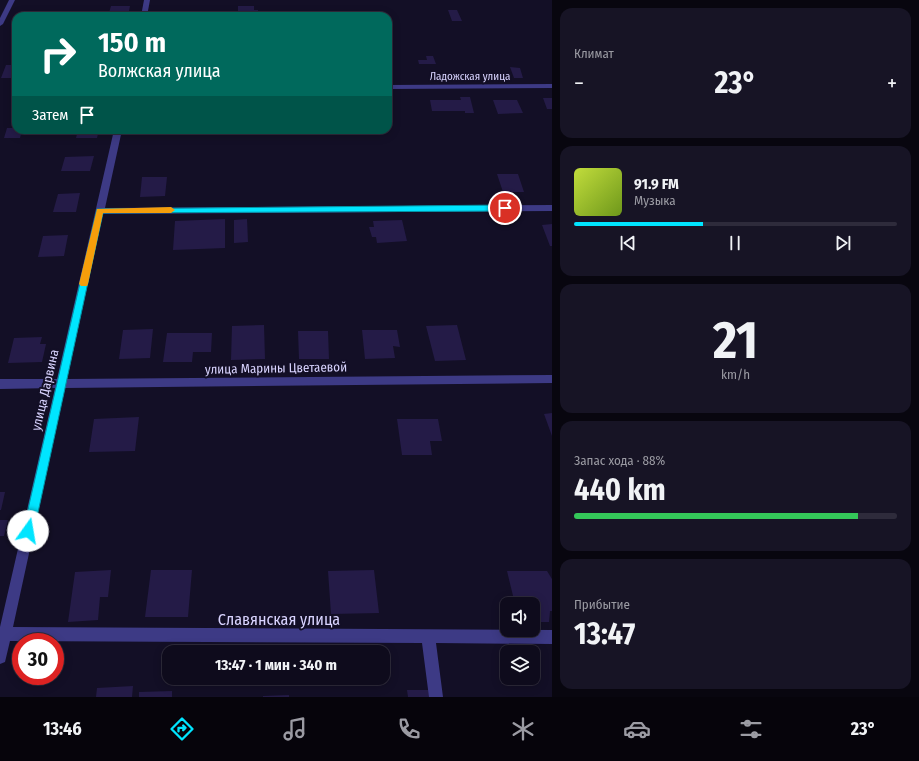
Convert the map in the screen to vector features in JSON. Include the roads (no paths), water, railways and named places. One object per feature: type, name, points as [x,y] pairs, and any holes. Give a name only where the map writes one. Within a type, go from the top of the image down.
[{"type":"street","points":[[0,24],[12,0]]},
{"type":"street","points":[[145,12],[147,0]]},
{"type":"street","name":"Ладожская улица","points":[[392,87],[552,86]]},
{"type":"street","name":"улица Дарвина","points":[[0,657],[117,134]]},
{"type":"street","points":[[100,210],[552,208]]},
{"type":"street","name":"улица Марины Цветаевой","points":[[0,384],[552,379]]},
{"type":"street","name":"Славянская улица","points":[[5,634],[552,637]]},
{"type":"street","points":[[428,636],[436,697]]}]
